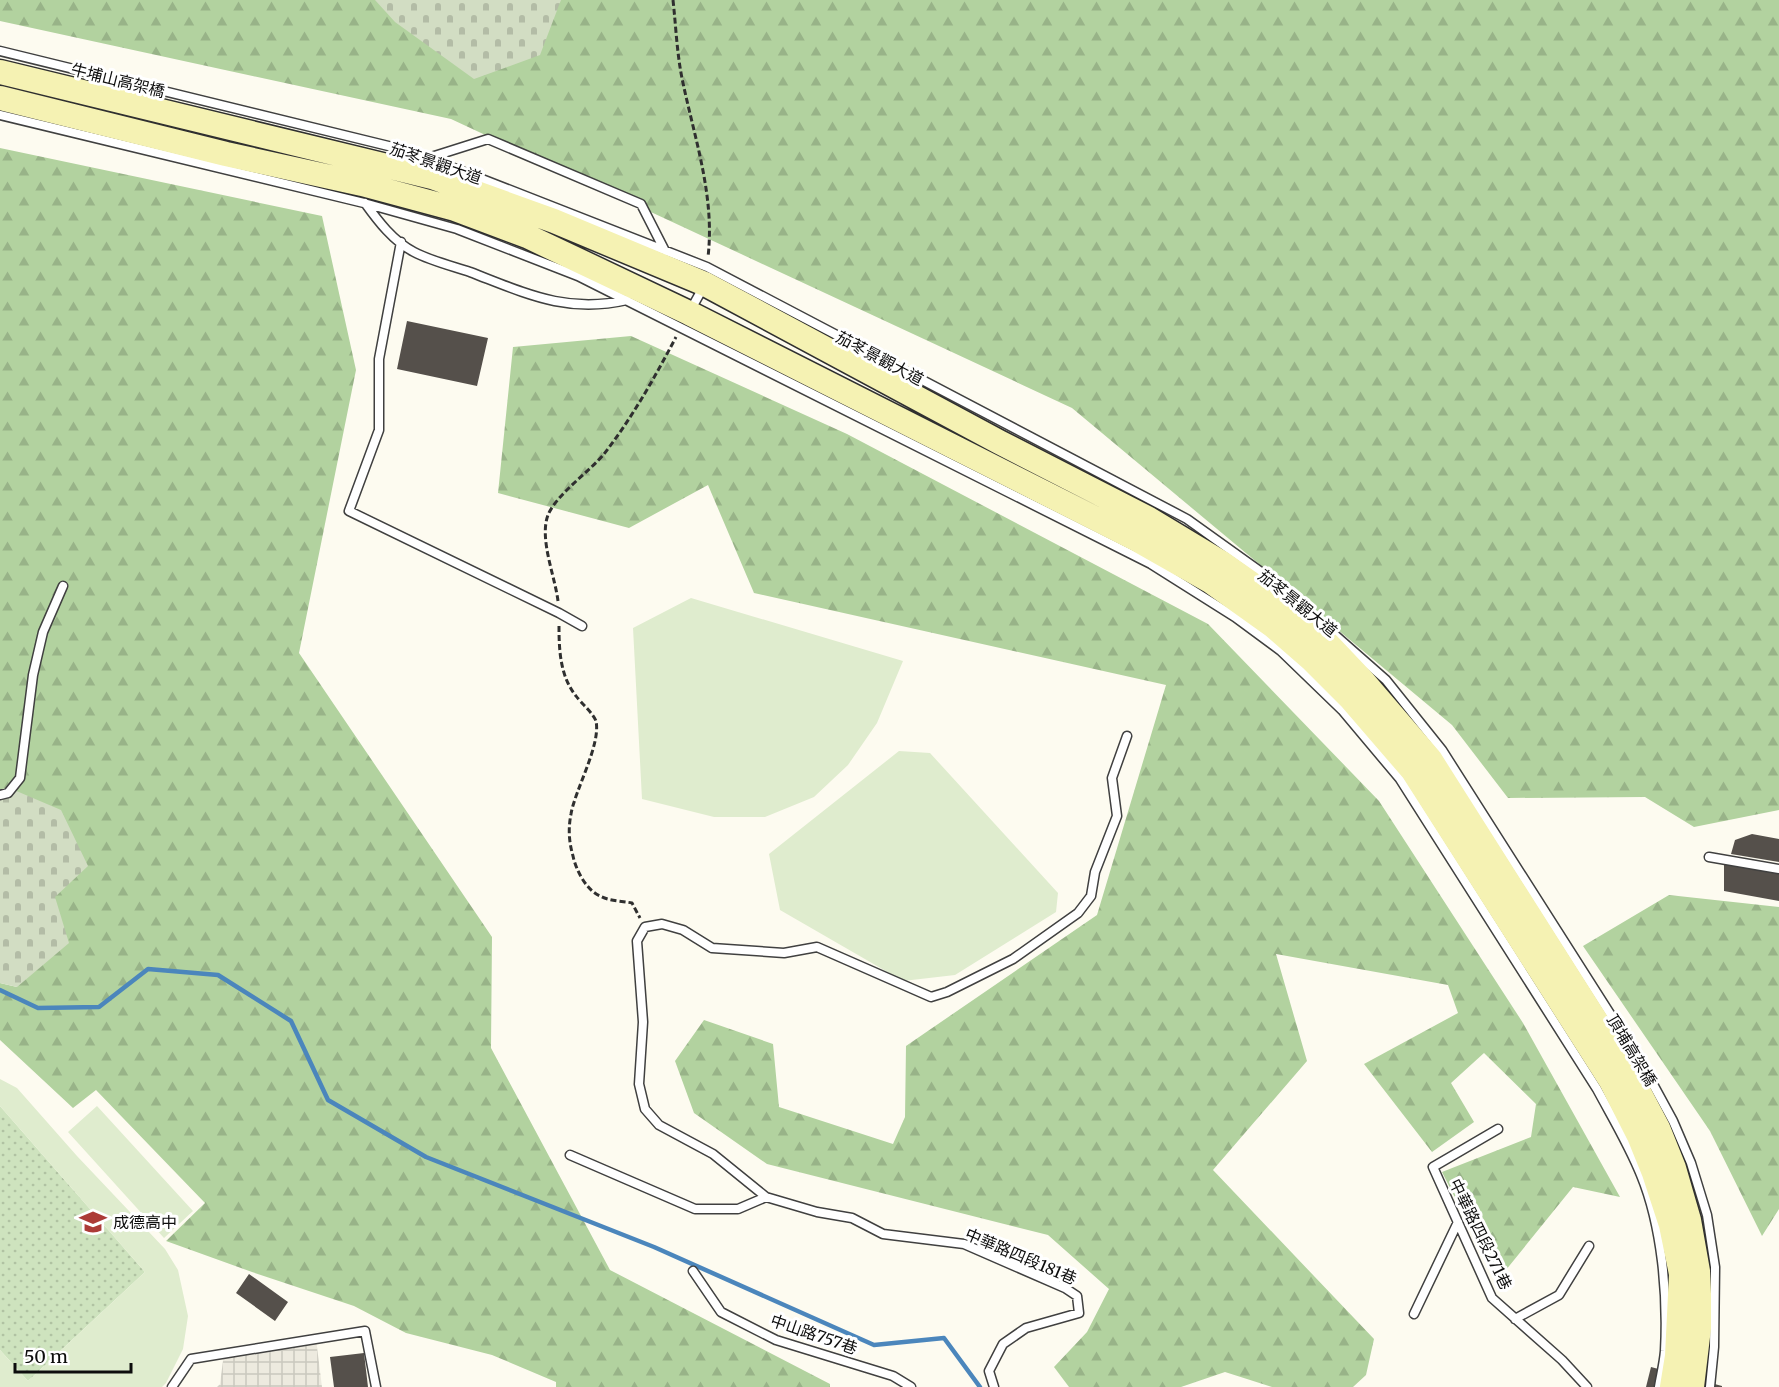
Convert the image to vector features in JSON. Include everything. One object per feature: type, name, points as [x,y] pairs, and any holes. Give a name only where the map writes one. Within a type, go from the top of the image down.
[{"type":"street","name":"牛埔山高架橋","points":[[0,72],[234,118]]},
{"type":"street","points":[[0,98],[133,131],[224,161]]},
{"type":"street","name":"茄苳景觀大道","points":[[234,118],[401,170],[432,177],[706,276],[999,442],[1149,519],[1222,563],[1290,611],[1328,644],[1364,682],[1421,765]]},
{"type":"street","name":"茄苳景觀大道","points":[[224,161],[362,184],[455,209],[527,236],[685,320],[1136,538],[1210,581],[1273,627],[1312,660],[1421,765]]},
{"type":"street","name":"頂埔高架橋","points":[[1421,765],[1611,1081],[1640,1136],[1671,1225],[1681,1274],[1677,1356],[1672,1387]]},
{"type":"street","name":"頂埔高架橋","points":[[1421,765],[1628,1071],[1658,1128],[1674,1168],[1689,1220],[1698,1271],[1699,1328],[1692,1387]]},
{"type":"lane","name":"牛埔山高架橋","points":[[0,51],[234,118]]},
{"type":"lane","points":[[0,114],[186,160],[224,161]]},
{"type":"lane","name":"茄苳景觀大道","points":[[234,118],[413,152],[664,251],[706,276]]},
{"type":"lane","points":[[133,131],[186,160]]},
{"type":"lane","points":[[401,170],[428,158],[488,139],[641,204],[664,251]]},
{"type":"lane","name":"茄苳景觀大道","points":[[224,161],[457,230],[578,276],[627,300],[685,320]]},
{"type":"lane","points":[[364,203],[385,229],[413,251],[543,299],[569,304],[615,303],[627,300]]},
{"type":"lane","points":[[401,242],[379,359],[379,430],[349,511],[582,626]]},
{"type":"lane","points":[[685,320],[706,276]]},
{"type":"lane","points":[[0,795],[8,793],[20,778],[33,675],[43,632],[63,586]]},
{"type":"lane","name":"中華路四段181巷","points":[[994,1387],[988,1371],[1003,1344],[1026,1328],[1080,1313],[1077,1296],[1065,1288],[964,1244],[883,1234],[852,1218],[817,1212],[766,1197],[713,1154],[659,1125],[645,1108],[639,1084],[643,1022],[637,941],[645,927],[662,924],[683,930],[712,948],[784,953],[817,947],[931,997],[947,992],[1013,959],[1078,912],[1091,897],[1095,872],[1117,816],[1112,778],[1127,736]]},
{"type":"lane","points":[[1421,765],[1642,1176],[1657,1227],[1664,1272],[1665,1353],[1659,1387]]},
{"type":"lane","name":"頂埔高架橋","points":[[1421,765],[1642,1064],[1673,1121],[1687,1153],[1707,1215],[1715,1267],[1714,1347],[1710,1387]]},
{"type":"lane","points":[[1709,857],[1779,870]]},
{"type":"lane","name":"中華路四段271巷","points":[[1498,1129],[1433,1167],[1492,1298],[1562,1360],[1587,1387]]},
{"type":"lane","points":[[570,1155],[694,1209],[738,1209],[766,1197]]},
{"type":"lane","points":[[1414,1314],[1458,1222]]},
{"type":"lane","points":[[1515,1318],[1559,1295],[1588,1246]]},
{"type":"lane","name":"中山路757巷","points":[[693,1271],[721,1312],[776,1340],[893,1376],[911,1387]]},
{"type":"lane","points":[[172,1387],[191,1359],[365,1331],[376,1387]]},
{"type":"path","points":[[673,0],[682,80],[706,183],[710,240],[706,276]]},
{"type":"green space","points":[[0,0],[1779,0],[1779,810],[1694,827],[1645,797],[1508,798],[1452,725],[1072,408],[451,119],[0,21]]},
{"type":"green space","points":[[375,0],[561,0],[540,55],[474,79],[395,22]]},
{"type":"green space","points":[[0,148],[322,216],[356,370],[299,653],[492,937],[491,1048],[610,1270],[830,1384],[830,1387],[556,1387],[556,1382],[492,1355],[406,1333],[354,1306],[166,1241],[205,1203],[96,1090],[73,1108],[0,1040],[0,983],[17,987],[0,790]]},
{"type":"green space","points":[[631,336],[847,434],[1208,624],[1379,801],[1523,1023],[1620,1197],[1573,1187],[1497,1281],[1442,1172],[1531,1137],[1536,1104],[1484,1053],[1451,1083],[1474,1122],[1432,1152],[1364,1064],[1458,1013],[1448,985],[1276,954],[1307,1061],[1213,1170],[1374,1339],[1366,1375],[1353,1387],[1272,1387],[1225,1372],[1181,1387],[1069,1387],[1054,1367],[1087,1332],[1109,1289],[1048,1235],[767,1164],[694,1113],[675,1061],[704,1020],[773,1044],[779,1107],[893,1144],[905,1117],[906,1046],[1097,915],[1166,685],[754,593],[708,485],[629,528],[498,493],[513,347]]},
{"type":"green space","points":[[691,598],[903,661],[877,723],[848,765],[814,797],[765,817],[714,817],[642,799],[633,628]]},
{"type":"green space","points":[[899,751],[930,753],[1058,893],[1056,912],[955,975],[903,981],[780,910],[769,854]]},
{"type":"green space","points":[[7,787],[61,810],[88,866],[55,897],[69,943],[17,987],[0,983],[0,790]]},
{"type":"green space","points":[[1669,895],[1779,907],[1779,1209],[1762,1236],[1710,1131],[1583,946]]},
{"type":"green space","points":[[0,1079],[17,1088],[77,1156],[165,1249],[178,1270],[188,1316],[183,1349],[162,1387],[0,1387],[0,1350],[28,1381],[145,1272],[0,1106]]},
{"type":"green space","points":[[0,1106],[145,1272],[28,1381],[0,1350]]},
{"type":"green space","points":[[97,1106],[193,1211],[164,1238],[68,1132]]},
{"type":"shaded area","points":[[316,1339],[322,1387],[217,1387],[220,1384],[224,1353]]},
{"type":"building","points":[[407,321],[488,338],[477,386],[397,369]]},
{"type":"building","points":[[1752,834],[1779,839],[1779,862],[1731,854],[1735,840]]},
{"type":"building","points":[[1724,863],[1779,874],[1779,901],[1724,891]]},
{"type":"building","points":[[249,1274],[288,1302],[275,1321],[236,1293]]},
{"type":"building","points":[[364,1353],[368,1387],[334,1387],[330,1357]]},
{"type":"building","points":[[1651,1367],[1722,1386],[1722,1387],[1646,1387]]},
{"type":"waterway","points":[[0,990],[38,1008],[99,1007],[148,969],[218,975],[291,1021],[328,1100],[426,1157],[654,1247],[874,1345],[944,1338],[980,1387]]},
{"type":"place","name":"成德高中","points":[[93,1222]]}]
